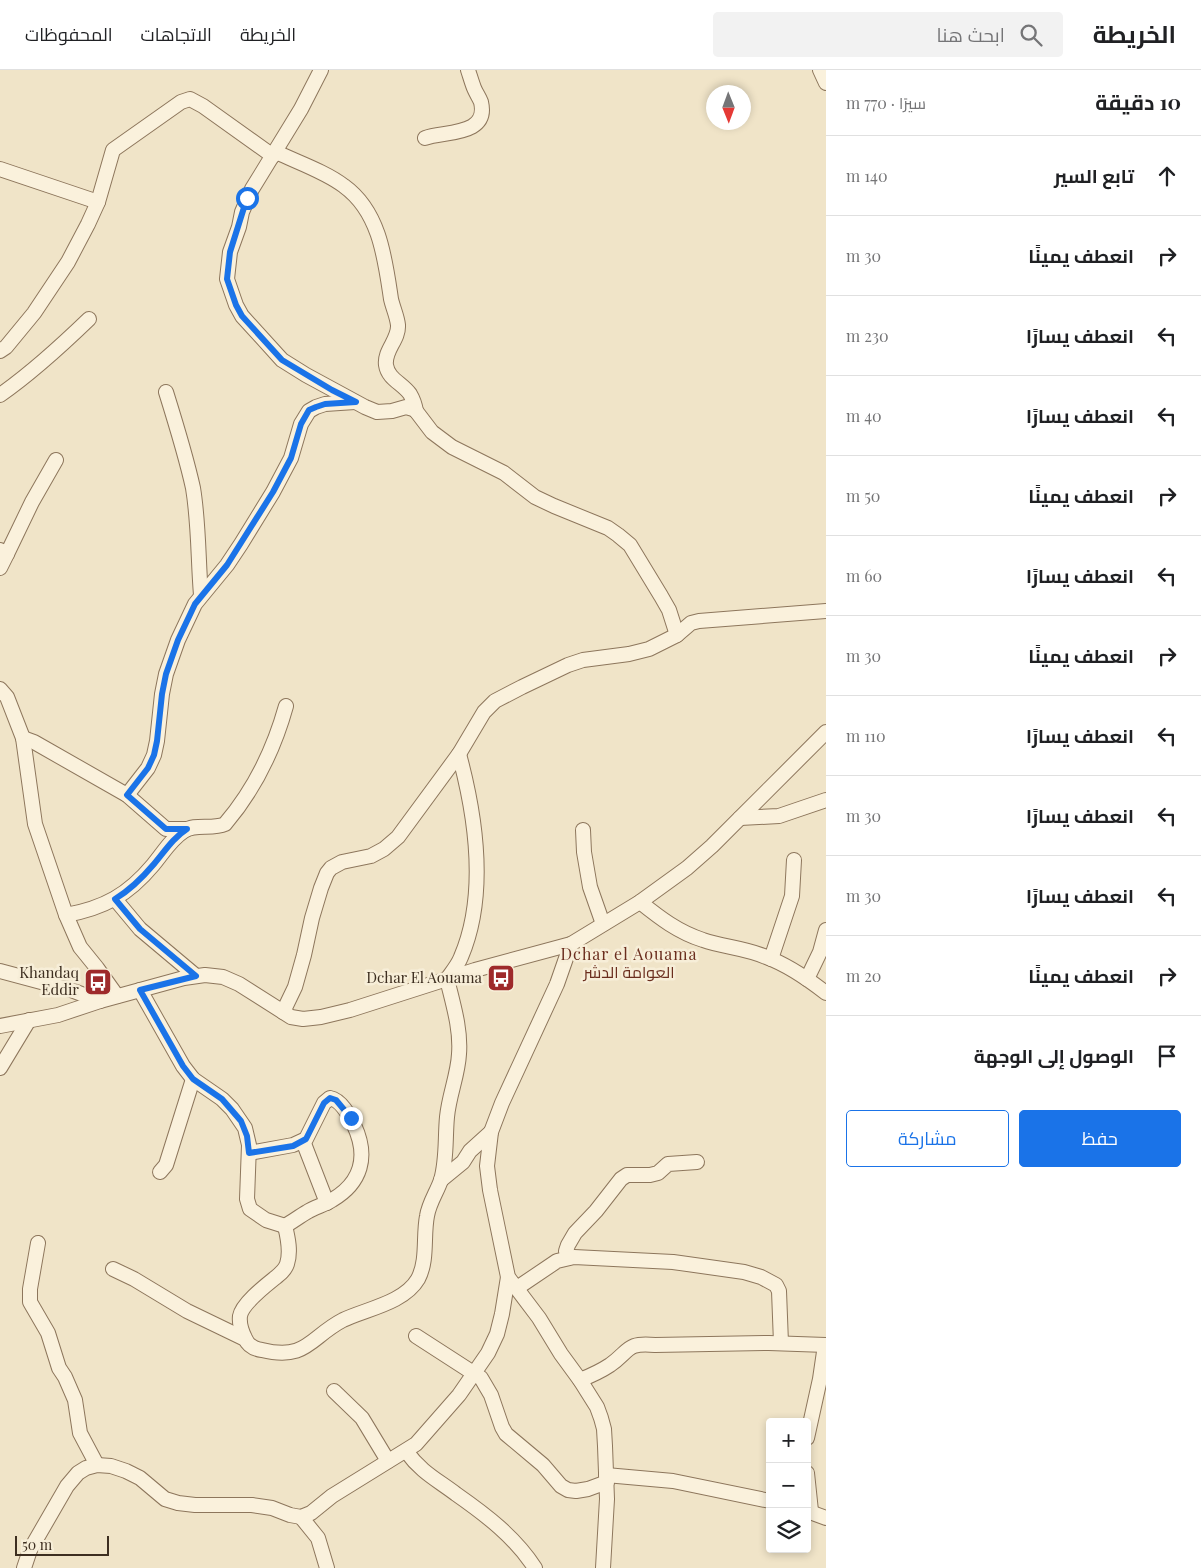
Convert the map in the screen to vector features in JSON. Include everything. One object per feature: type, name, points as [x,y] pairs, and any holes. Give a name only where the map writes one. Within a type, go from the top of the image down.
[{"type":"street","points":[[321,70],[275,154],[247,198],[230,252],[227,279],[231,293],[242,316],[282,360],[332,390],[378,412],[406,407],[416,411]]},
{"type":"street","points":[[424,138],[441,133],[469,129],[480,120],[482,113],[481,105],[468,70]]},
{"type":"street","points":[[820,70],[826,82]]},
{"type":"street","points":[[0,352],[34,313],[68,262],[98,202],[113,150],[190,99],[275,154],[344,186],[364,207],[384,251],[398,327],[398,334],[387,356],[386,366],[396,381],[410,393],[416,411],[432,432],[452,447],[504,473],[535,497],[618,534],[630,545],[661,596],[669,610],[677,635]]},
{"type":"street","points":[[0,169],[98,202]]},
{"type":"street","points":[[0,395],[27,377],[89,318]]},
{"type":"street","points":[[166,392],[182,441],[193,489],[199,535],[201,596]]},
{"type":"street","points":[[127,795],[148,768],[154,755],[166,674],[187,620],[201,596],[236,551],[273,492],[291,458],[301,424],[309,410],[325,404],[356,402]]},
{"type":"street","points":[[0,568],[4,552],[56,460]]},
{"type":"street","points":[[283,1012],[294,987],[304,955],[321,888],[331,868],[342,862],[371,856],[398,838],[459,754],[484,712],[496,701],[568,665],[583,660],[629,654],[649,649],[677,635],[691,623],[709,619],[806,614],[826,611]]},
{"type":"street","points":[[0,689],[7,697],[23,738],[35,824],[66,915],[80,947],[117,996]]},
{"type":"street","points":[[23,738],[34,742],[127,795],[166,829],[219,827],[231,817],[251,789],[280,725],[286,706]]},
{"type":"street","points":[[0,1026],[58,1015],[100,1000],[205,975],[223,977],[238,984],[291,1017],[303,1019],[320,1018],[475,970],[571,944],[640,902],[688,868],[826,732]]},
{"type":"street","points":[[285,1226],[288,1249],[286,1265],[252,1299],[240,1314],[245,1339],[248,1344],[258,1350],[280,1354],[289,1353],[308,1345],[341,1322],[384,1304],[404,1293],[418,1279],[423,1265],[427,1214],[441,1180],[445,1162],[449,1096],[459,1055],[457,1021],[447,979],[461,958],[468,938],[477,878],[476,839],[459,754]]},
{"type":"street","points":[[740,818],[779,816],[826,800]]},
{"type":"street","points":[[66,915],[86,911],[123,894],[144,875],[176,836],[187,829]]},
{"type":"street","points":[[583,830],[584,852],[590,887],[603,924]]},
{"type":"street","points":[[771,959],[792,896],[794,860]]},
{"type":"street","points":[[115,899],[140,929],[196,976]]},
{"type":"street","points":[[640,902],[666,923],[684,933],[771,959],[807,979],[826,993]]},
{"type":"street","points":[[807,979],[820,952],[826,930]]},
{"type":"street","points":[[24,1568],[30,1550],[67,1486],[78,1473],[98,1465],[111,1466],[133,1474],[165,1499],[178,1503],[252,1505],[272,1508],[301,1517],[311,1513],[332,1496],[356,1483],[416,1444],[459,1395],[488,1353],[497,1334],[508,1276],[490,1190],[487,1166],[492,1132],[502,1103],[557,984],[571,944]]},
{"type":"street","points":[[0,971],[71,990],[100,1000]]},
{"type":"street","points":[[140,990],[183,1066],[193,1079],[222,1099],[241,1121],[247,1136],[249,1153],[247,1199],[250,1210],[266,1220],[285,1226]]},
{"type":"street","points":[[0,1068],[29,1020]]},
{"type":"street","points":[[160,1172],[166,1164],[193,1079]]},
{"type":"street","points":[[249,1153],[293,1146],[304,1141],[310,1133],[324,1103],[330,1098],[336,1100],[342,1106],[357,1130],[362,1155],[361,1165],[357,1177],[350,1187],[328,1203],[306,1212],[285,1226]]},
{"type":"street","points":[[441,1180],[463,1162],[470,1151],[492,1132]]},
{"type":"street","points":[[304,1141],[328,1203]]},
{"type":"street","points":[[568,1258],[566,1251],[575,1233],[596,1211],[621,1179],[627,1175],[658,1173],[668,1164],[697,1162]]},
{"type":"street","points":[[38,1243],[30,1289],[30,1302],[48,1333],[59,1368],[75,1400],[80,1433],[98,1465]]},
{"type":"street","points":[[517,1288],[558,1262],[574,1257],[673,1262],[744,1272],[761,1277],[776,1285],[779,1291],[781,1343]]},
{"type":"street","points":[[113,1269],[134,1279],[187,1311],[245,1339]]},
{"type":"street","points":[[508,1276],[580,1380],[597,1407],[601,1418],[604,1428],[606,1479],[606,1527],[603,1568]]},
{"type":"street","points":[[416,1336],[481,1378],[491,1395],[506,1434],[543,1465],[561,1486],[568,1490],[588,1489],[606,1479],[673,1481],[766,1501]]},
{"type":"street","points":[[580,1380],[606,1368],[626,1350],[637,1344],[781,1343],[825,1345],[811,1420]]},
{"type":"street","points":[[334,1391],[362,1418],[388,1461]]},
{"type":"street","points":[[406,1451],[422,1471],[478,1509],[500,1527],[515,1542],[535,1568]]},
{"type":"street","points":[[811,1512],[826,1518]]},
{"type":"street","points":[[301,1517],[318,1538],[327,1568]]},
{"type":"place","name":"Dchar El Aouama","points":[[501,978]]},
{"type":"place","name":"Khandaq Eddir","points":[[98,982]]},
{"type":"district","name":"Dchar el Aouama العوامة الدشر","points":[[629,963]]},
{"type":"route","points":[[247,198],[230,252],[228,265],[227,279],[236,305],[242,316],[282,360],[356,402],[325,404],[309,410],[301,424],[291,458],[273,492],[227,565],[195,604],[187,620],[166,674],[154,755],[148,768],[127,795],[166,829],[187,829],[176,836],[144,875],[115,899],[140,929],[196,976],[140,990],[183,1066],[193,1079],[222,1099],[241,1121],[245,1128],[249,1153],[301,1143],[310,1133],[324,1103],[330,1098],[336,1100],[351,1118]]}]
